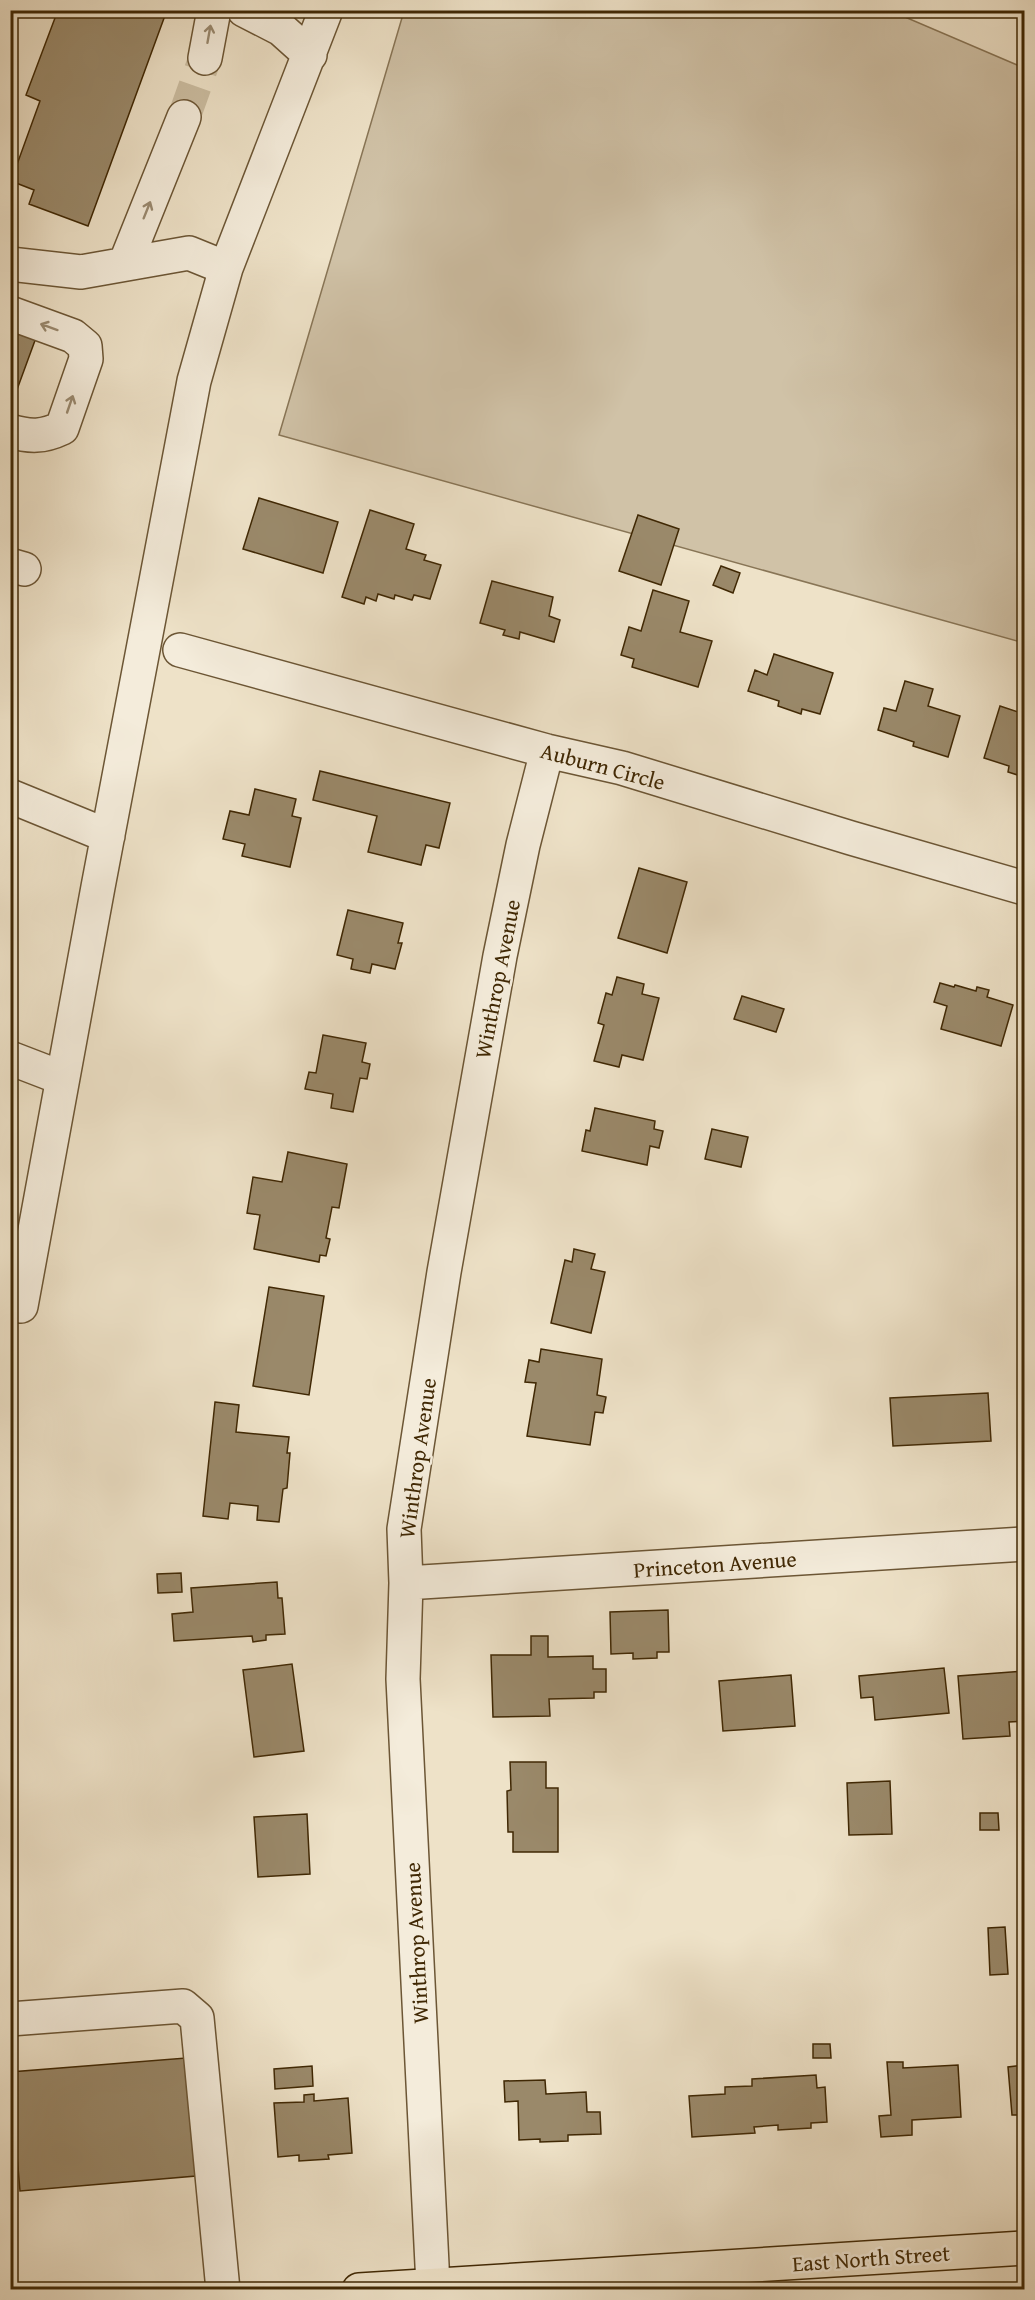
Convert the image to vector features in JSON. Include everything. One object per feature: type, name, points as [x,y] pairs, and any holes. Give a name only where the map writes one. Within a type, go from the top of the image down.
[{"type":"main road","name":"East North Street","points":[[359,2289],[1024,2248]]},
{"type":"street","points":[[205,58],[214,10]]},
{"type":"street","points":[[244,10],[281,29],[310,55]]},
{"type":"street","points":[[21,1306],[194,381],[226,268],[326,10]]},
{"type":"street","points":[[125,264],[184,117]]},
{"type":"street","points":[[10,264],[81,272],[189,253],[226,268]]},
{"type":"street","points":[[10,313],[73,336],[85,346],[86,358],[62,428],[46,436],[28,436],[10,431]]},
{"type":"street","name":"Auburn Circle","points":[[180,650],[547,751],[622,768],[1024,888]]},
{"type":"street","name":"Winthrop Avenue","points":[[433,2285],[403,1679],[406,1583],[404,1529],[444,1272],[500,956],[523,845],[547,751]]},
{"type":"street","points":[[10,796],[108,836]]},
{"type":"street","points":[[10,1058],[62,1078]]},
{"type":"street","name":"Princeton Avenue","points":[[406,1583],[1024,1544]]},
{"type":"street","points":[[10,2019],[183,2006],[198,2018],[223,2289]]},
{"type":"shaded area","points":[[404,11],[891,11],[1024,68],[1024,643],[279,435]]},
{"type":"building","points":[[58,10],[167,10],[88,226],[29,204],[34,190],[11,181],[40,101],[26,95]]},
{"type":"building","points":[[10,325],[37,335],[15,395],[10,393]]},
{"type":"building","points":[[259,498],[338,522],[323,573],[243,549]]},
{"type":"building","points":[[370,510],[414,524],[406,549],[426,555],[424,560],[441,565],[430,599],[414,595],[412,600],[395,595],[394,599],[378,594],[376,601],[366,597],[364,604],[342,597]]},
{"type":"building","points":[[638,515],[679,529],[661,585],[619,571]]},
{"type":"building","points":[[721,566],[740,573],[733,593],[713,585]]},
{"type":"building","points":[[492,581],[553,597],[549,616],[560,620],[554,642],[520,632],[519,639],[503,635],[505,630],[480,623]]},
{"type":"building","points":[[653,590],[689,601],[680,632],[712,641],[698,687],[632,667],[634,659],[621,655],[629,627],[641,631]]},
{"type":"building","points":[[774,654],[833,673],[820,714],[802,709],[801,714],[778,706],[779,701],[748,691],[755,670],[767,675]]},
{"type":"building","points":[[905,681],[933,689],[928,706],[960,716],[948,757],[913,746],[914,742],[878,730],[884,708],[896,711]]},
{"type":"building","points":[[1000,706],[1024,714],[1024,777],[1008,772],[1009,766],[984,758]]},
{"type":"building","points":[[320,771],[450,803],[439,848],[426,845],[421,865],[368,852],[377,816],[313,800]]},
{"type":"building","points":[[255,789],[296,799],[292,816],[301,818],[290,867],[242,856],[245,844],[223,839],[230,811],[249,815]]},
{"type":"building","points":[[639,868],[687,882],[667,953],[618,938]]},
{"type":"building","points":[[348,910],[403,923],[398,943],[402,943],[395,969],[372,964],[370,973],[351,969],[353,959],[337,955]]},
{"type":"building","points":[[617,977],[644,984],[642,994],[659,998],[643,1060],[622,1055],[619,1067],[594,1061],[604,1025],[598,1023],[606,993],[612,995]]},
{"type":"building","points":[[940,983],[976,991],[977,987],[989,990],[987,997],[1013,1005],[1001,1046],[941,1029],[947,1006],[934,1002]]},
{"type":"building","points":[[742,996],[784,1009],[776,1032],[734,1019]]},
{"type":"building","points":[[323,1035],[366,1043],[362,1062],[370,1064],[367,1079],[360,1078],[353,1112],[331,1108],[333,1094],[305,1089],[309,1072],[316,1073]]},
{"type":"building","points":[[595,1108],[655,1121],[654,1129],[663,1131],[659,1148],[650,1146],[647,1165],[582,1151],[586,1130],[590,1131]]},
{"type":"building","points":[[712,1129],[748,1137],[741,1167],[705,1159]]},
{"type":"building","points":[[288,1152],[347,1164],[339,1208],[332,1207],[326,1238],[330,1239],[326,1256],[320,1255],[319,1262],[254,1249],[260,1215],[247,1213],[253,1177],[282,1182]]},
{"type":"building","points":[[574,1249],[595,1254],[591,1269],[605,1272],[591,1333],[551,1323],[565,1260],[572,1262]]},
{"type":"building","points":[[269,1287],[324,1296],[309,1395],[253,1386]]},
{"type":"building","points":[[541,1349],[602,1359],[597,1395],[606,1397],[603,1413],[595,1412],[590,1445],[527,1436],[536,1383],[525,1382],[529,1360],[539,1362]]},
{"type":"building","points":[[988,1393],[991,1441],[893,1446],[890,1398]]},
{"type":"building","points":[[215,1402],[239,1405],[236,1432],[289,1437],[287,1488],[283,1489],[279,1522],[257,1520],[258,1506],[230,1503],[228,1519],[203,1516]]},
{"type":"building","points":[[181,1573],[182,1592],[158,1593],[157,1574]]},
{"type":"building","points":[[277,1582],[278,1598],[282,1598],[285,1634],[266,1635],[266,1640],[253,1642],[252,1636],[174,1641],[172,1614],[193,1612],[191,1588]]},
{"type":"building","points":[[668,1610],[669,1652],[657,1652],[657,1658],[633,1659],[633,1653],[611,1654],[610,1612]]},
{"type":"building","points":[[531,1636],[548,1636],[548,1657],[593,1656],[593,1669],[606,1669],[606,1692],[594,1692],[594,1698],[549,1699],[550,1716],[493,1717],[491,1655],[531,1655]]},
{"type":"building","points":[[292,1664],[304,1751],[254,1757],[243,1670]]},
{"type":"building","points":[[944,1668],[949,1713],[875,1720],[873,1697],[861,1698],[859,1676]]},
{"type":"building","points":[[1024,1671],[1024,1721],[1009,1722],[1010,1736],[963,1739],[958,1676]]},
{"type":"building","points":[[791,1675],[795,1726],[723,1731],[719,1681]]},
{"type":"building","points":[[510,1762],[546,1762],[546,1788],[558,1788],[558,1852],[513,1852],[513,1832],[508,1832],[507,1791],[511,1790]]},
{"type":"building","points":[[890,1781],[892,1834],[849,1835],[847,1783]]},
{"type":"building","points":[[980,1813],[998,1813],[999,1830],[980,1830]]},
{"type":"building","points":[[307,1814],[310,1874],[258,1877],[254,1817]]},
{"type":"building","points":[[1005,1927],[1008,1974],[990,1975],[988,1928]]},
{"type":"building","points":[[813,2044],[830,2044],[831,2058],[813,2058]]},
{"type":"building","points":[[186,2058],[196,2176],[20,2191],[10,2072]]},
{"type":"building","points":[[887,2062],[903,2062],[903,2068],[958,2065],[961,2117],[912,2120],[912,2135],[881,2137],[879,2116],[891,2115]]},
{"type":"building","points":[[1024,2065],[1024,2115],[1012,2115],[1008,2067]]},
{"type":"building","points":[[312,2066],[313,2086],[275,2089],[274,2069]]},
{"type":"building","points":[[816,2075],[817,2088],[825,2087],[827,2122],[811,2123],[811,2128],[778,2130],[778,2125],[754,2127],[755,2133],[692,2137],[689,2096],[725,2094],[725,2087],[752,2086],[752,2079]]},
{"type":"building","points":[[545,2080],[546,2094],[586,2092],[587,2112],[600,2112],[601,2134],[568,2135],[568,2141],[519,2140],[518,2101],[505,2102],[504,2081]]},
{"type":"building","points":[[314,2094],[314,2101],[348,2098],[352,2153],[328,2155],[329,2159],[299,2161],[299,2155],[278,2157],[274,2103],[304,2102],[304,2095]]},
{"type":"tunnel","points":[[184,117],[205,58]]}]
